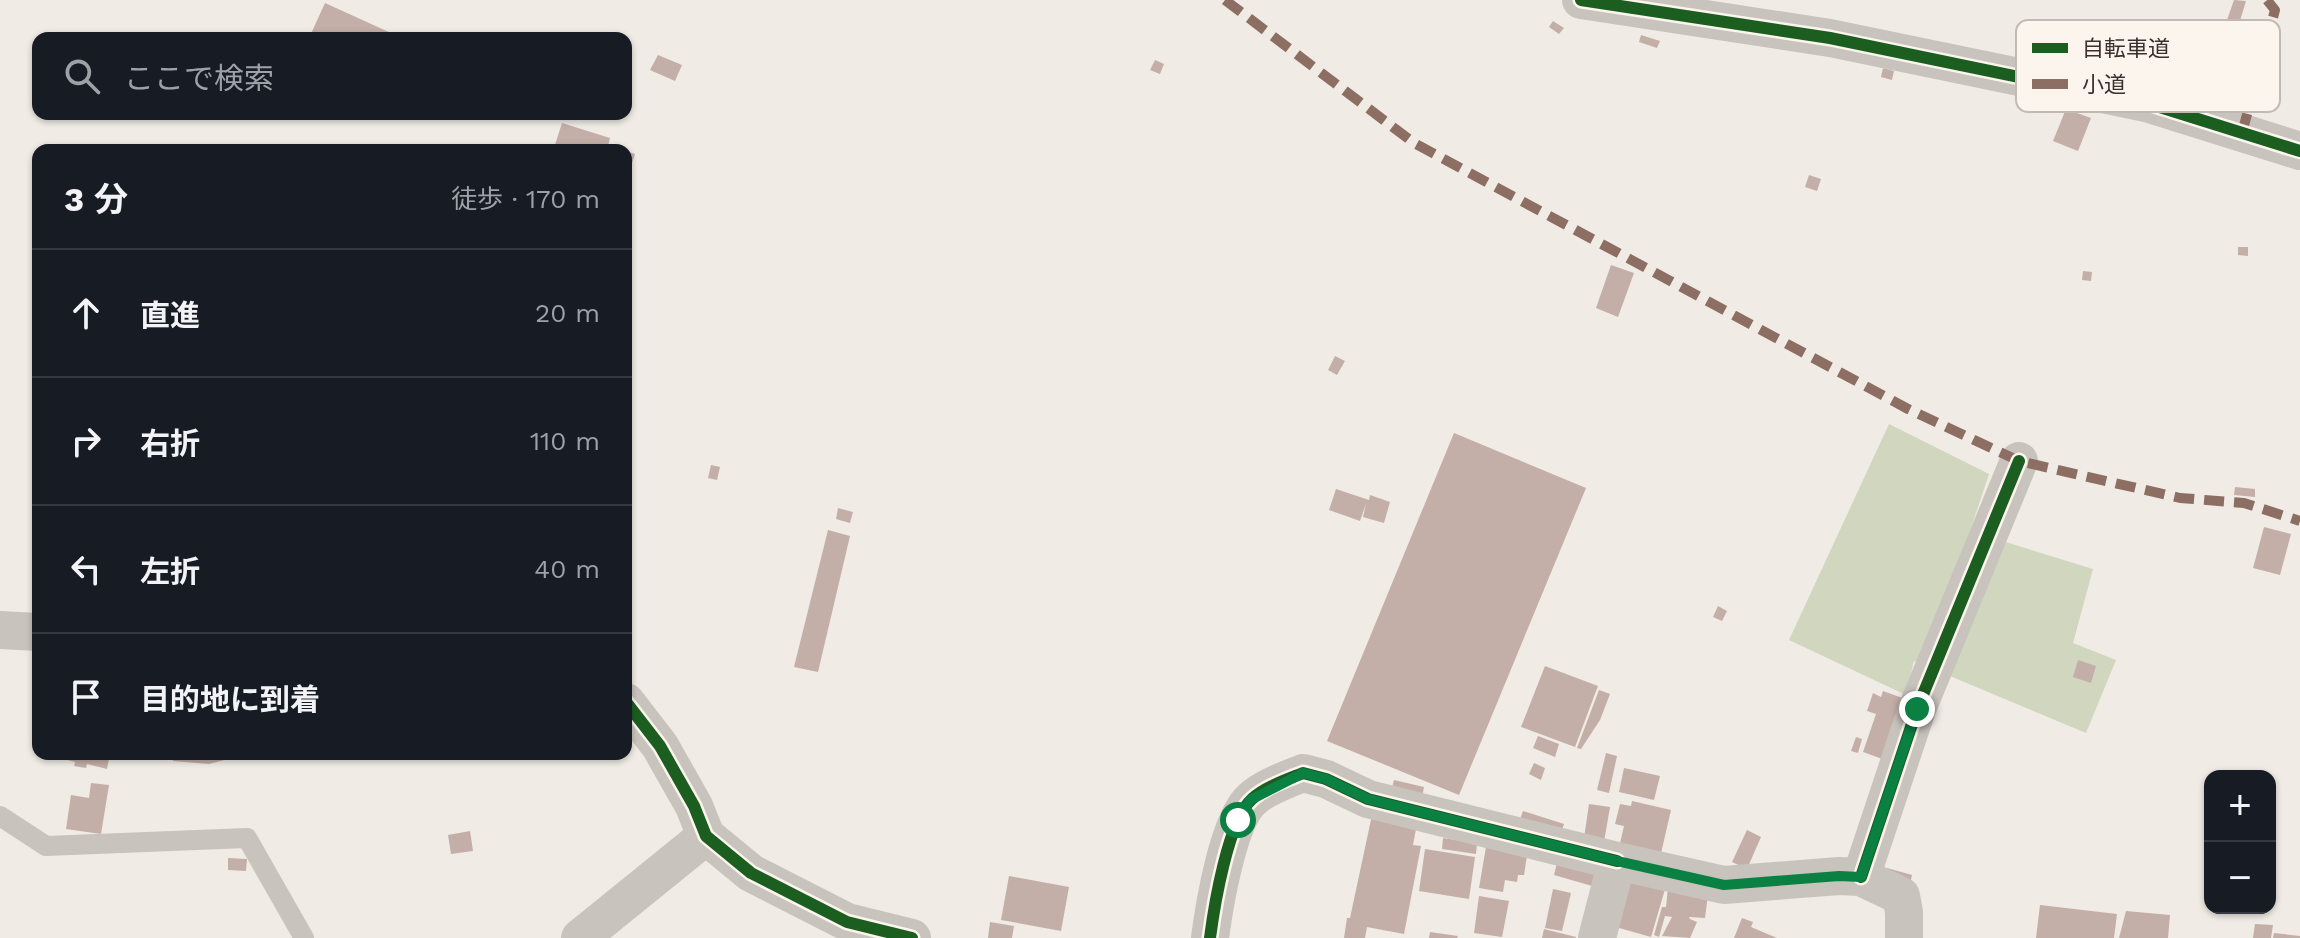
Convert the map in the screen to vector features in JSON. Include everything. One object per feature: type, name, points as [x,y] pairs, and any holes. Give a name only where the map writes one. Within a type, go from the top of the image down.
[{"type":"street","points":[[1581,0],[1830,38],[2016,76]]},
{"type":"street","points":[[2174,112],[2300,151]]},
{"type":"street","points":[[1861,877],[1917,709],[2019,461]]},
{"type":"street","points":[[0,630],[32,632]]},
{"type":"street","points":[[632,710],[660,746],[694,806],[706,836],[751,873],[847,922],[912,938]]},
{"type":"street","points":[[1210,938],[1214,909],[1238,820],[1250,800],[1303,773],[1326,779],[1368,799],[1724,885],[1861,877],[1901,896],[1904,938]]},
{"type":"street","points":[[580,938],[706,836]]},
{"type":"street","points":[[1597,938],[1617,861]]},
{"type":"lane","points":[[0,816],[46,846],[247,838],[304,938]]},
{"type":"green space","points":[[1889,424],[1989,474],[1970,531],[2093,569],[2073,643],[2116,660],[2086,733],[1914,661],[1906,695],[1789,640]]},
{"type":"building","points":[[2234,0],[2246,1],[2240,20],[2227,20]]},
{"type":"building","points":[[325,3],[389,32],[312,32]]},
{"type":"building","points":[[1553,21],[1564,28],[1559,34],[1549,27]]},
{"type":"building","points":[[1641,35],[1660,41],[1657,48],[1639,42]]},
{"type":"building","points":[[658,55],[682,65],[675,81],[650,70]]},
{"type":"building","points":[[1155,60],[1164,64],[1160,74],[1150,70]]},
{"type":"building","points":[[1883,68],[1894,71],[1892,80],[1881,77]]},
{"type":"building","points":[[2065,112],[2091,118],[2078,151],[2053,141]]},
{"type":"building","points":[[562,123],[610,138],[608,144],[555,144]]},
{"type":"building","points":[[1809,175],[1821,179],[1817,191],[1805,187]]},
{"type":"building","points":[[2238,247],[2248,247],[2248,256],[2238,255]]},
{"type":"building","points":[[1611,265],[1634,273],[1618,317],[1596,308]]},
{"type":"building","points":[[2083,271],[2092,272],[2091,281],[2082,280]]},
{"type":"building","points":[[1335,356],[1345,361],[1337,375],[1328,370]]},
{"type":"building","points":[[1454,433],[1586,488],[1459,795],[1327,741]]},
{"type":"building","points":[[711,465],[720,467],[717,480],[708,478]]},
{"type":"building","points":[[2235,487],[2255,489],[2255,497],[2234,495]]},
{"type":"building","points":[[1336,489],[1369,500],[1370,495],[1390,502],[1384,523],[1363,517],[1366,504],[1360,521],[1329,510]]},
{"type":"building","points":[[838,508],[853,512],[850,523],[836,519]]},
{"type":"building","points":[[2264,527],[2291,534],[2280,575],[2253,568]]},
{"type":"building","points":[[828,530],[850,536],[818,672],[794,667]]},
{"type":"building","points":[[1718,606],[1727,611],[1722,621],[1713,617]]},
{"type":"building","points":[[2078,660],[2096,666],[2091,683],[2073,677]]},
{"type":"building","points":[[1545,666],[1598,686],[1575,747],[1521,727]]},
{"type":"building","points":[[1599,690],[1610,694],[1600,720],[1581,749],[1577,748]]},
{"type":"building","points":[[1883,691],[1905,699],[1885,760],[1863,752],[1876,714],[1867,711],[1873,693],[1881,697]]},
{"type":"building","points":[[1538,736],[1559,744],[1555,757],[1533,748]]},
{"type":"building","points":[[1856,737],[1862,739],[1858,753],[1851,751]]},
{"type":"building","points":[[1606,753],[1617,756],[1609,793],[1597,790]]},
{"type":"building","points":[[67,760],[109,760],[107,769],[87,764],[86,768],[74,766],[75,762]]},
{"type":"building","points":[[173,760],[224,760],[209,764]]},
{"type":"building","points":[[1534,763],[1545,768],[1541,780],[1529,774]]},
{"type":"building","points":[[1624,768],[1660,776],[1654,800],[1619,792]]},
{"type":"building","points":[[1394,780],[1424,787],[1421,803],[1390,796]]},
{"type":"building","points":[[91,783],[109,785],[101,834],[66,829],[71,795],[89,798]]},
{"type":"building","points":[[1632,801],[1671,810],[1659,862],[1618,852],[1624,826],[1615,824],[1620,804],[1631,806]]},
{"type":"building","points":[[1589,804],[1610,807],[1604,842],[1584,838]]},
{"type":"building","points":[[1523,811],[1564,824],[1560,835],[1519,822]]},
{"type":"building","points":[[1372,815],[1417,824],[1413,845],[1421,846],[1404,934],[1367,927],[1365,938],[1344,938],[1347,918],[1350,918]]},
{"type":"building","points":[[1747,830],[1761,837],[1747,869],[1732,862]]},
{"type":"building","points":[[470,831],[473,851],[451,854],[448,835]]},
{"type":"building","points":[[1443,838],[1477,843],[1476,854],[1442,849]]},
{"type":"building","points":[[1487,841],[1528,849],[1524,875],[1518,875],[1517,882],[1505,880],[1503,892],[1479,888]]},
{"type":"building","points":[[1425,849],[1475,857],[1469,899],[1419,891]]},
{"type":"building","points":[[228,858],[247,859],[246,871],[228,870]]},
{"type":"building","points":[[1558,859],[1603,872],[1599,888],[1554,875]]},
{"type":"building","points":[[1887,868],[1912,875],[1910,884],[1885,877]]},
{"type":"building","points":[[1009,876],[1069,887],[1061,931],[1001,920]]},
{"type":"building","points":[[1631,876],[1666,886],[1651,937],[1612,926]]},
{"type":"building","points":[[1668,887],[1708,895],[1705,918],[1689,917],[1697,922],[1690,938],[1662,936],[1672,917],[1665,916],[1659,937],[1654,935],[1662,907],[1666,907]]},
{"type":"building","points":[[1553,889],[1571,893],[1562,931],[1545,928]]},
{"type":"building","points":[[1479,896],[1509,901],[1502,937],[1474,933]]},
{"type":"building","points":[[2040,905],[2117,914],[2114,938],[2036,938]]},
{"type":"building","points":[[2126,911],[2170,915],[2168,938],[2119,938]]},
{"type":"building","points":[[1742,918],[1753,922],[1751,927],[1777,938],[1734,938]]},
{"type":"building","points":[[990,922],[1014,926],[1012,938],[988,938]]},
{"type":"building","points":[[2255,924],[2273,925],[2271,938],[2253,938]]},
{"type":"building","points":[[1544,929],[1576,937],[1576,938],[1542,938]]},
{"type":"building","points":[[1430,932],[1458,936],[1429,938]]},
{"type":"building","points":[[2274,933],[2300,936],[2300,938],[2273,938]]},
{"type":"marked path","points":[[1225,0],[1414,143],[1908,409],[2019,461],[2180,498],[2244,503],[2300,521]]},
{"type":"marked path","points":[[2267,0],[2275,10],[2272,20]]},
{"type":"marked path","points":[[2242,133],[2248,112]]},
{"type":"cycle path","points":[[1581,0],[1830,38],[2016,76]]},
{"type":"cycle path","points":[[2176,112],[2300,151]]},
{"type":"cycle path","points":[[1861,877],[1917,709],[2019,461]]},
{"type":"cycle path","points":[[632,710],[660,746],[694,806],[706,836],[751,873],[847,922],[912,938]]},
{"type":"cycle path","points":[[1210,938],[1229,844],[1243,810],[1263,791],[1303,773],[1326,779],[1368,799],[1617,861]]},
{"type":"route","points":[[1238,820],[1250,800],[1303,773],[1326,779],[1368,799],[1724,885],[1861,877],[1917,709]]}]
